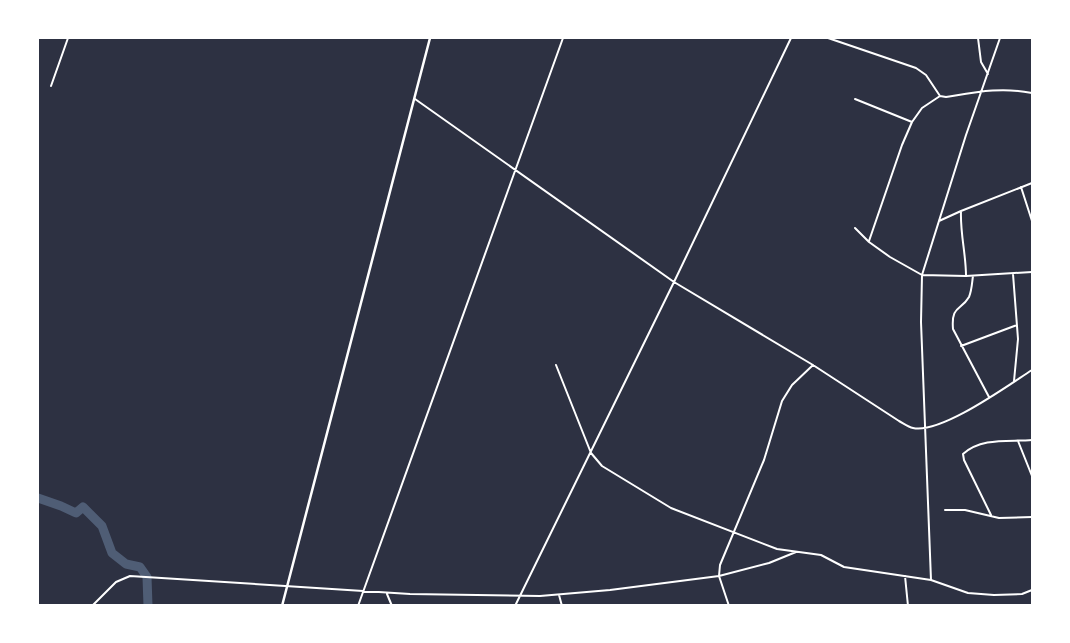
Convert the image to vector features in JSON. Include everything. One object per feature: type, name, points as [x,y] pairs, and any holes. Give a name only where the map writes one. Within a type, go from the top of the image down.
[{"type":"street","points":[[51,86],[68,38]]},
{"type":"street","points":[[282,606],[430,38]]},
{"type":"street","points":[[358,606],[563,38]]},
{"type":"street","points":[[515,606],[791,38]]},
{"type":"street","points":[[828,38],[916,68],[926,75],[940,96]]},
{"type":"street","points":[[978,38],[981,62],[988,74]]},
{"type":"street","points":[[931,580],[921,322],[922,275],[938,221],[1000,38]]},
{"type":"street","points":[[869,242],[912,122],[922,108],[940,96],[946,97],[982,91],[1013,90],[1032,93]]},
{"type":"street","points":[[414,98],[674,282],[813,365],[899,421],[913,428],[933,427],[954,418],[1031,371],[1032,376]]},
{"type":"street","points":[[855,99],[912,122]]},
{"type":"street","points":[[938,221],[1032,183]]},
{"type":"street","points":[[1021,187],[1032,221]]},
{"type":"street","points":[[961,211],[960,226],[966,261],[966,276]]},
{"type":"street","points":[[855,228],[869,242],[890,257],[922,275],[972,276],[1032,272]]},
{"type":"street","points":[[1014,274],[1018,339],[1014,382]]},
{"type":"street","points":[[972,276],[971,291],[968,298],[957,308],[952,319],[953,329],[989,397]]},
{"type":"street","points":[[962,346],[1017,324]]},
{"type":"street","points":[[556,365],[590,453],[602,466],[671,508],[777,549],[821,554],[844,567],[931,580],[968,593],[994,595],[1022,594],[1032,590]]},
{"type":"street","points":[[729,606],[719,576],[720,565],[764,460],[782,402],[792,385],[813,365]]},
{"type":"street","points":[[991,515],[964,460],[963,454],[967,450],[992,441],[1032,440]]},
{"type":"street","points":[[1018,441],[1032,476]]},
{"type":"street","points":[[945,510],[965,510],[999,518],[1032,517]]},
{"type":"street","points":[[92,606],[116,582],[130,576],[387,593],[558,595],[719,576],[769,563],[796,552]]},
{"type":"street","points":[[905,576],[908,606]]},
{"type":"street","points":[[387,593],[392,606]]},
{"type":"street","points":[[558,595],[562,606]]},
{"type":"waterway","points":[[38,498],[76,513],[83,507],[102,526],[112,553],[126,564],[140,567],[147,577],[148,606]]}]
